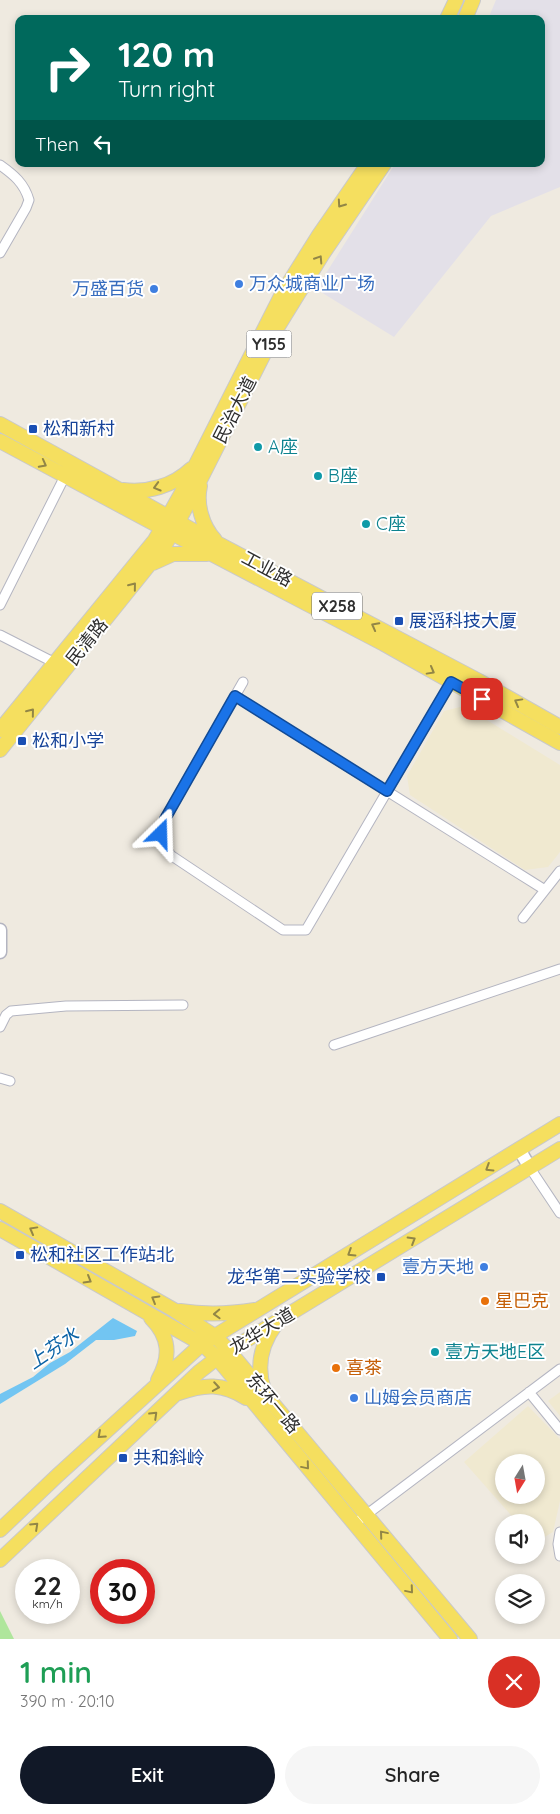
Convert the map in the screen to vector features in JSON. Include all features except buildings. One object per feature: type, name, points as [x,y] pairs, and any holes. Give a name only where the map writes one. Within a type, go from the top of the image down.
[{"type":"main road","points":[[449,15],[456,0]]},
{"type":"main road","points":[[467,15],[473,0]]},
{"type":"main road","name":"民治大道","points":[[199,469],[282,294],[319,235],[366,167]]},
{"type":"main road","name":"民治大道","points":[[170,525],[199,469],[290,307],[382,167]]},
{"type":"main road","name":"工业路","points":[[0,424],[113,487],[170,525]]},
{"type":"main road","name":"工业路","points":[[0,441],[65,476],[170,525],[479,681],[560,727]]},
{"type":"main road","points":[[113,487],[129,490],[158,488],[199,469],[201,513],[214,548],[191,553],[173,554],[150,564]]},
{"type":"main road","name":"民清路","points":[[0,750],[150,564],[170,525]]},
{"type":"main road","name":"民清路","points":[[0,730],[170,525]]},
{"type":"main road","name":"工业路","points":[[214,548],[560,743]]},
{"type":"main road","name":"龙华大道","points":[[0,1530],[202,1344],[560,1124]]},
{"type":"main road","name":"龙华大道","points":[[0,1560],[199,1372],[223,1354],[560,1149]]},
{"type":"main road","name":"东环一路","points":[[0,1211],[216,1336],[223,1354],[254,1403],[450,1639]]},
{"type":"main road","name":"东环一路","points":[[0,1229],[145,1312],[160,1323],[223,1354],[265,1394],[470,1639]]},
{"type":"main road","points":[[174,1310],[209,1314],[260,1309]]},
{"type":"main road","points":[[265,1394],[259,1364],[261,1354],[270,1333],[280,1320]]},
{"type":"main road","points":[[152,1389],[161,1374],[168,1356],[166,1340],[160,1323]]},
{"type":"main road","points":[[176,1394],[208,1385],[219,1386],[240,1394],[254,1403]]},
{"type":"street","points":[[0,165],[22,183],[29,200],[0,253]]},
{"type":"street","points":[[0,605],[65,476]]},
{"type":"street","points":[[0,635],[55,663]]},
{"type":"street","points":[[243,682],[165,819],[161,829],[161,839],[165,848],[172,856],[283,930],[306,930],[451,682]]},
{"type":"street","points":[[235,696],[545,890]]},
{"type":"street","points":[[523,918],[560,870]]},
{"type":"street","points":[[0,930],[0,952]]},
{"type":"street","points":[[334,1045],[560,969]]},
{"type":"street","points":[[0,1027],[6,1015],[11,1011],[66,1006],[183,1004]]},
{"type":"street","points":[[0,1078],[10,1081]]},
{"type":"street","points":[[519,1149],[560,1213]]},
{"type":"street","points":[[354,1524],[560,1369]]},
{"type":"street","points":[[529,1392],[560,1430]]},
{"type":"street","points":[[560,1532],[558,1544],[560,1556]]},
{"type":"shaded area","points":[[496,0],[560,0],[560,187],[491,216],[394,337],[316,289],[393,167],[545,167],[545,15],[490,15]]},
{"type":"shaded area","points":[[464,706],[560,765],[560,852],[548,867],[525,870],[410,795],[407,776],[444,711]]},
{"type":"shaded area","points":[[560,1392],[560,1416],[548,1401]]},
{"type":"shaded area","points":[[528,1406],[560,1439],[560,1501],[553,1532],[545,1537],[545,1514],[510,1514],[501,1504],[545,1504],[545,1454],[495,1454],[495,1497],[464,1462]]},
{"type":"green space","points":[[0,1611],[14,1639],[0,1639]]},
{"type":"water","points":[[113,1318],[137,1331],[135,1336],[114,1340],[96,1340],[65,1364],[0,1404],[0,1394],[33,1377],[50,1363],[70,1352]]},
{"type":"place","name":"万众城商业广场","points":[[239,284]]},
{"type":"place","name":"万盛百货","points":[[154,289]]},
{"type":"place","name":"松和新村","points":[[33,429]]},
{"type":"place","name":"A座","points":[[258,447]]},
{"type":"place","name":"B座","points":[[318,476]]},
{"type":"place","name":"C座","points":[[366,524]]},
{"type":"place","name":"展滔科技大厦","points":[[399,621]]},
{"type":"place","name":"松和小学","points":[[22,741]]},
{"type":"place","name":"松和社区工作站北","points":[[20,1255]]},
{"type":"place","name":"壹方天地","points":[[484,1267]]},
{"type":"place","name":"龙华第二实验学校","points":[[381,1277]]},
{"type":"place","name":"星巴克","points":[[485,1301]]},
{"type":"place","name":"壹方天地E区","points":[[435,1352]]},
{"type":"place","name":"喜茶","points":[[336,1368]]},
{"type":"place","name":"山姆会员商店","points":[[354,1398]]},
{"type":"place","name":"共和斜岭","points":[[123,1458]]},
{"type":"route","points":[[161,834],[165,819],[235,696],[387,791],[451,682],[482,699]]},
{"type":"water label","name":"上芬水","points":[[53,1348]]}]
